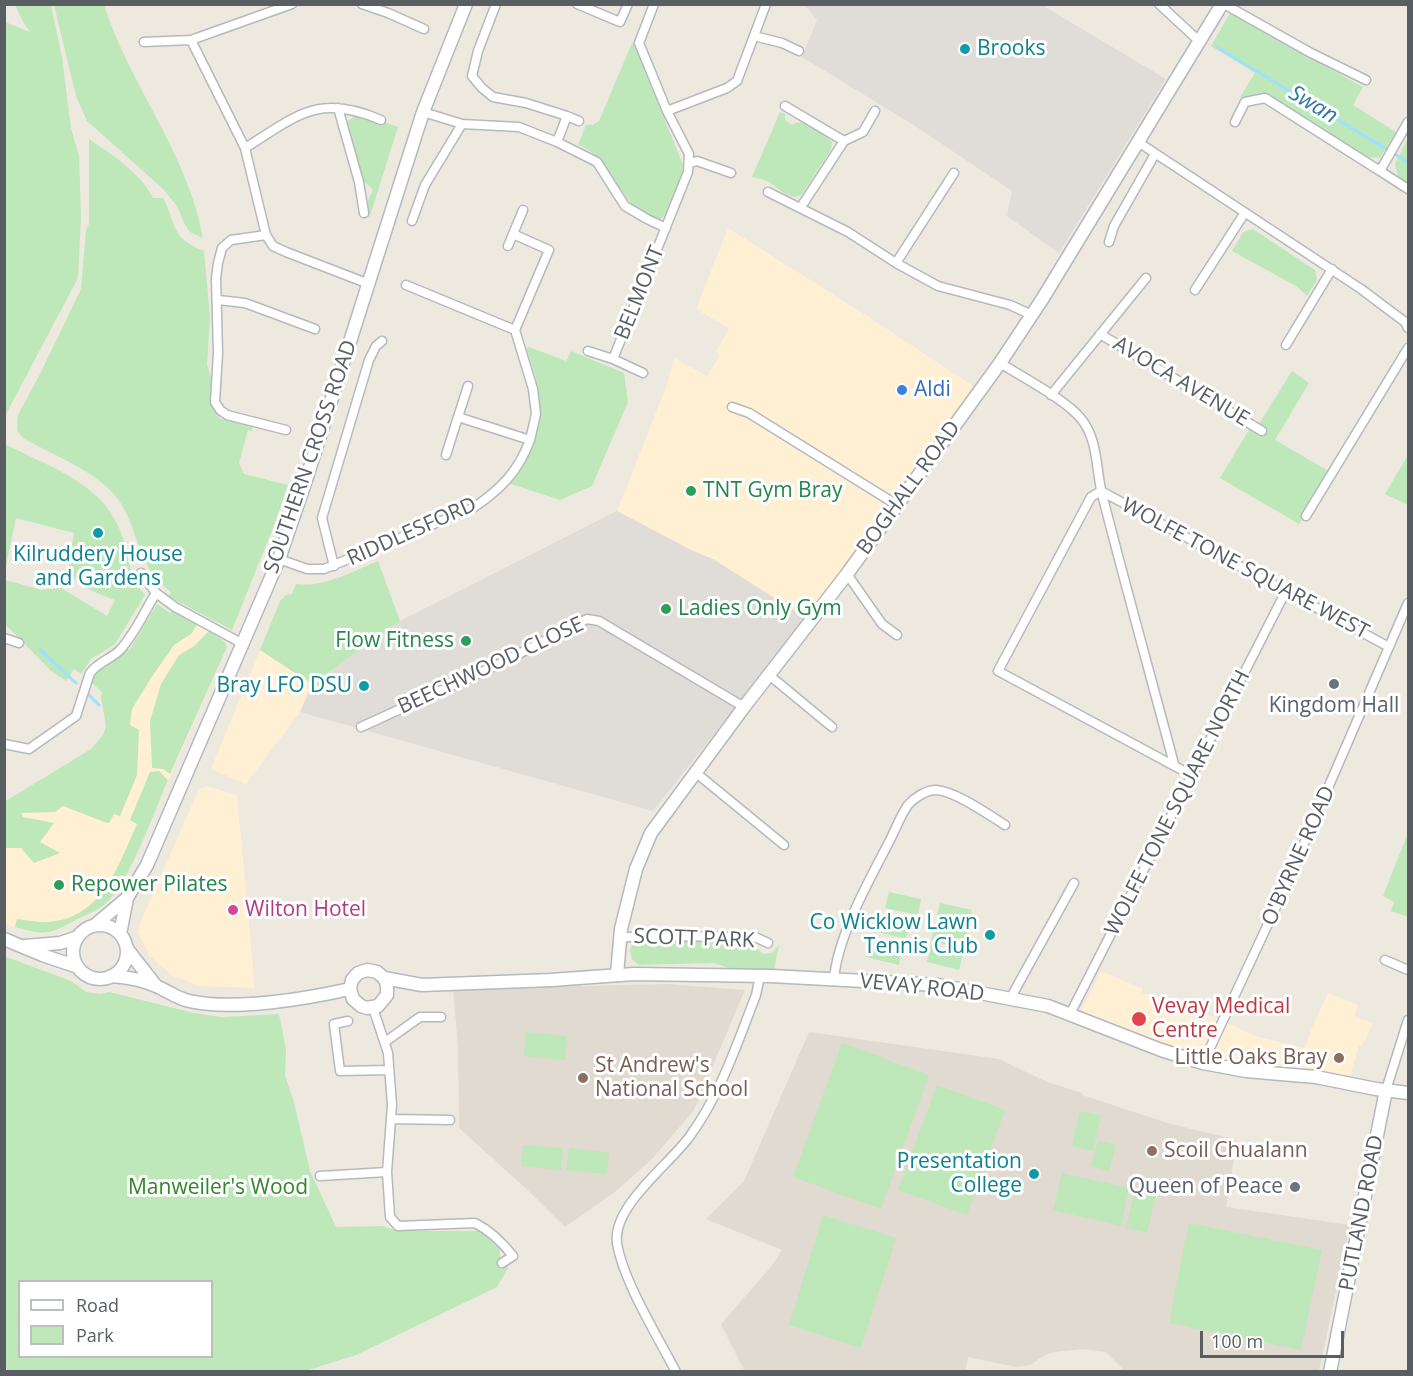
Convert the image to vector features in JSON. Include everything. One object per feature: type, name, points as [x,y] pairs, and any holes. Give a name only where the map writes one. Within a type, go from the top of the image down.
[{"type":"main road","name":"SOUTHERN CROSS ROAD","points":[[95,926],[127,898],[147,866],[279,559],[423,112],[466,4]]},
{"type":"main road","name":"BOGHALL ROAD","points":[[617,974],[619,938],[636,869],[645,844],[669,807],[847,574],[1000,363],[1032,315],[1223,4]]},
{"type":"main road","name":"SOUTHERN CROSS ROAD","points":[[120,934],[127,898]]},
{"type":"main road","points":[[78,967],[74,953],[78,937],[83,931],[95,926],[111,927],[120,934],[127,950],[157,986]]},
{"type":"main road","points":[[24,946],[60,943],[78,937]]},
{"type":"main road","points":[[4,939],[45,957],[78,967],[94,978],[131,977],[157,986],[178,998],[208,1004],[232,1005],[319,996],[350,989],[356,1003],[373,1008]]},
{"type":"main road","points":[[111,976],[123,965],[127,950]]},
{"type":"main road","name":"VEVAY ROAD","points":[[350,989],[355,976],[362,971],[374,971],[384,978],[422,985],[551,980],[617,974],[760,976],[938,985],[1048,1006],[1161,1050],[1203,1063],[1245,1071],[1316,1077],[1408,1093]]},
{"type":"main road","points":[[384,978],[387,984],[387,995]]},
{"type":"main road","name":"VEVAY ROAD","points":[[373,1008],[383,1002],[387,995],[422,985]]},
{"type":"main road","name":"PUTLAND ROAD","points":[[1330,1371],[1386,1090]]},
{"type":"street","points":[[144,42],[190,40],[292,4]]},
{"type":"street","points":[[362,4],[424,29]]},
{"type":"street","points":[[496,4],[478,51],[472,76],[494,97],[526,103],[579,121]]},
{"type":"street","points":[[577,4],[620,22],[628,4]]},
{"type":"street","points":[[654,4],[639,43],[690,163],[697,161],[731,173]]},
{"type":"street","points":[[667,111],[727,88],[737,81],[766,4]]},
{"type":"street","points":[[1159,4],[1199,41]]},
{"type":"street","points":[[1223,4],[1366,81]]},
{"type":"street","points":[[754,36],[782,43],[799,51]]},
{"type":"street","points":[[190,40],[245,148],[266,235],[273,246],[369,284]]},
{"type":"street","points":[[157,42],[157,53]]},
{"type":"street","points":[[1235,122],[1245,102],[1265,98],[1408,189]]},
{"type":"street","points":[[785,106],[844,141]]},
{"type":"street","points":[[245,148],[295,117],[327,107],[359,111],[381,120]]},
{"type":"street","points":[[338,108],[359,182],[364,213]]},
{"type":"street","points":[[801,207],[844,141],[863,132],[875,111]]},
{"type":"street","name":"BELMONT","points":[[423,112],[462,124],[519,128],[557,142],[597,162],[625,206],[666,228]]},
{"type":"street","points":[[557,142],[567,116]]},
{"type":"street","points":[[1380,171],[1408,122]]},
{"type":"street","points":[[412,221],[425,185],[462,124]]},
{"type":"street","points":[[1138,142],[1244,214],[1332,269],[1405,322],[1408,328]]},
{"type":"street","points":[[1109,242],[1114,226],[1155,154]]},
{"type":"street","name":"BELMONT","points":[[613,359],[690,163]]},
{"type":"street","points":[[896,263],[954,173]]},
{"type":"street","points":[[768,192],[848,232],[896,263],[938,286],[1019,308],[1032,315]]},
{"type":"street","points":[[508,246],[523,210]]},
{"type":"street","points":[[1194,290],[1244,214]]},
{"type":"street","points":[[406,285],[515,330],[549,250],[513,234]]},
{"type":"street","points":[[266,235],[231,240],[222,248],[216,278],[218,353],[215,402],[227,415],[286,430]]},
{"type":"street","points":[[1286,345],[1332,269]]},
{"type":"street","name":"AVOCA AVENUE","points":[[1051,395],[1146,278]]},
{"type":"street","points":[[218,300],[252,305],[315,329]]},
{"type":"street","name":"RIDDLESFORD","points":[[279,559],[307,569],[324,569],[334,566],[473,508],[494,494],[524,458],[536,414],[533,389],[515,330]]},
{"type":"street","name":"AVOCA AVENUE","points":[[1100,334],[1262,431]]},
{"type":"street","name":"RIDDLESFORD","points":[[334,566],[322,518],[369,360],[376,346],[382,341]]},
{"type":"street","points":[[1306,516],[1408,348]]},
{"type":"street","name":"BELMONT","points":[[588,351],[613,359],[643,373]]},
{"type":"street","name":"WOLFE TONE SQUARE WEST","points":[[1000,363],[1051,395],[1082,419],[1090,437],[1101,491]]},
{"type":"street","points":[[446,454],[468,386]]},
{"type":"street","points":[[732,407],[749,413],[897,504]]},
{"type":"street","points":[[458,417],[530,440]]},
{"type":"street","points":[[1101,491],[1174,764],[1193,776]]},
{"type":"street","name":"WOLFE TONE SQUARE WEST","points":[[1101,491],[1091,497],[998,671],[1174,764]]},
{"type":"street","name":"WOLFE TONE SQUARE WEST","points":[[1101,491],[1389,647]]},
{"type":"street","points":[[141,573],[156,593],[175,607],[243,644]]},
{"type":"street","points":[[847,574],[882,624],[897,635]]},
{"type":"street","name":"WOLFE TONE SQUARE NORTH","points":[[1070,1014],[1286,591]]},
{"type":"street","points":[[4,744],[29,749],[70,722],[76,716],[90,673],[119,651],[129,639],[156,593]]},
{"type":"street","name":"O'BYRNE ROAD","points":[[1203,1063],[1288,882],[1408,603]]},
{"type":"street","name":"BEECHWOOD CLOSE","points":[[361,727],[496,665],[587,619],[599,621],[744,707]]},
{"type":"street","points":[[4,638],[19,643]]},
{"type":"street","points":[[769,675],[832,727]]},
{"type":"street","points":[[695,772],[784,845]]},
{"type":"street","points":[[834,979],[851,921],[869,880],[908,805],[924,792],[936,790],[970,803],[1005,825]]},
{"type":"street","points":[[1010,999],[1074,883]]},
{"type":"street","name":"SCOTT PARK","points":[[619,938],[640,936],[755,937],[768,943]]},
{"type":"street","points":[[1385,960],[1408,970]]},
{"type":"street","points":[[676,1371],[624,1269],[617,1241],[621,1220],[641,1189],[689,1138],[712,1104],[756,995],[760,976]]},
{"type":"street","points":[[373,1008],[388,1053],[392,1106],[387,1172],[390,1218],[398,1226],[475,1223],[501,1242],[513,1256],[502,1263]]},
{"type":"street","points":[[385,1042],[420,1017],[441,1017]]},
{"type":"street","points":[[1386,1090],[1408,1020]]},
{"type":"street","points":[[348,1021],[334,1023],[340,1071],[389,1070]]},
{"type":"street","points":[[391,1119],[450,1120]]},
{"type":"street","points":[[320,1176],[387,1172]]},
{"type":"shaded area","points":[[805,5],[1042,5],[1166,79],[1059,253],[1007,216],[1012,191],[912,124],[802,57],[817,20]]},
{"type":"shaded area","points":[[728,228],[973,386],[806,618],[713,559],[617,511],[668,382],[674,358],[707,376],[720,355],[716,352],[729,328],[696,309]]},
{"type":"shaded area","points":[[617,511],[713,559],[806,618],[653,811],[300,712],[312,684],[400,621]]},
{"type":"shaded area","points":[[188,618],[225,642],[227,647],[127,874],[111,898],[102,906],[54,932],[39,934],[5,924],[4,802],[91,749]]},
{"type":"shaded area","points":[[260,650],[312,684],[300,712],[246,784],[211,769]]},
{"type":"shaded area","points":[[207,786],[237,795],[255,988],[200,986],[171,975],[149,955],[138,932],[199,789]]},
{"type":"shaded area","points":[[1101,971],[1143,989],[1142,993],[1175,1000],[1256,1036],[1305,1048],[1328,993],[1358,1005],[1354,1016],[1373,1023],[1362,1046],[1359,1045],[1350,1076],[1224,1061],[1179,1051],[1087,1016],[1082,1009]]},
{"type":"shaded area","name":"St Andrew's National School","points":[[667,984],[745,990],[694,1110],[652,1159],[616,1191],[565,1227],[459,1128],[458,1047],[453,989]]},
{"type":"shaded area","name":"Presentation College","points":[[809,1032],[999,1059],[1047,1082],[1082,1093],[1082,1095],[1171,1124],[1237,1140],[1226,1207],[1350,1225],[1319,1371],[1125,1371],[1106,1352],[1083,1349],[1055,1352],[1045,1355],[1030,1365],[1016,1367],[968,1357],[965,1371],[745,1372],[721,1324],[770,1268],[782,1250],[706,1219],[744,1181]]},
{"type":"green space","points":[[15,5],[51,5],[62,57],[71,128],[79,156],[81,217],[78,278],[5,416],[5,22],[30,32]]},
{"type":"green space","points":[[54,5],[104,5],[128,64],[185,177],[196,207],[203,238],[190,232],[177,206],[162,188],[87,121],[76,96]]},
{"type":"green space","points":[[1230,13],[1363,87],[1353,105],[1396,132],[1380,158],[1365,157],[1268,98],[1253,95],[1243,99],[1240,97],[1255,73],[1211,46]]},
{"type":"green space","points":[[632,43],[638,46],[639,56],[683,165],[676,195],[660,220],[646,215],[635,207],[601,161],[578,145],[586,125],[593,125],[599,121]]},
{"type":"green space","points":[[780,112],[785,114],[785,120],[792,125],[808,124],[832,142],[831,150],[802,194],[793,197],[767,181],[752,177]]},
{"type":"green space","points":[[355,116],[382,126],[384,122],[398,127],[369,219],[367,202],[373,190],[363,180],[347,126],[348,121]]},
{"type":"green space","points":[[1408,138],[1408,183],[1398,176],[1395,164]]},
{"type":"green space","points":[[89,139],[133,172],[153,198],[163,198],[176,230],[185,241],[204,251],[210,317],[207,365],[212,380],[210,403],[221,419],[253,426],[252,431],[248,430],[239,463],[244,474],[288,485],[232,630],[168,596],[171,592],[150,570],[125,510],[108,488],[73,464],[23,438],[17,430],[18,415],[81,289],[86,230],[89,224]]},
{"type":"green space","points":[[1253,229],[1315,270],[1317,280],[1307,296],[1296,286],[1232,251],[1243,232]]},
{"type":"green space","points":[[529,347],[566,361],[571,351],[624,373],[628,402],[592,486],[560,500],[511,484],[530,452],[539,419],[537,384],[526,348]]},
{"type":"green space","points":[[1292,371],[1309,383],[1275,440],[1332,473],[1299,524],[1220,478],[1252,425],[1257,427]]},
{"type":"green space","points":[[5,444],[66,474],[94,494],[106,506],[123,538],[131,578],[145,595],[115,644],[91,659],[81,674],[74,669],[66,681],[51,671],[5,624],[5,580],[42,590],[61,588],[107,616],[115,600],[85,587],[73,577],[69,562],[74,533],[16,518],[5,570]]},
{"type":"green space","points":[[1408,455],[1408,505],[1385,494]]},
{"type":"green space","points":[[378,561],[400,621],[312,684],[260,650],[280,601],[286,595],[292,594],[296,584],[317,584],[349,574]]},
{"type":"green space","points":[[164,603],[197,625],[191,634],[174,645],[132,709],[130,725],[139,730],[137,775],[120,816],[114,814],[107,823],[63,806],[55,812],[21,813],[23,817],[54,823],[40,842],[60,853],[34,863],[21,848],[5,848],[4,802],[91,749],[103,735],[106,726],[102,692],[91,682],[98,671],[128,648],[129,651],[157,604],[170,613],[172,611],[163,605]]},
{"type":"green space","points":[[209,631],[225,642],[227,647],[170,774],[163,769],[152,768],[150,721],[161,684],[179,655],[194,646]]},
{"type":"green space","points":[[159,771],[168,780],[149,827],[123,880],[105,904],[47,933],[15,927],[17,919],[45,922],[64,919],[94,902],[114,873],[137,824],[130,820],[150,772]]},
{"type":"green space","points":[[1408,833],[1408,917],[1391,911],[1394,902],[1383,896]]},
{"type":"green space","points":[[889,892],[921,899],[918,915],[885,908]]},
{"type":"green space","points":[[940,903],[972,910],[969,926],[936,919]]},
{"type":"green space","points":[[878,915],[910,923],[906,939],[874,931]]},
{"type":"green space","points":[[935,925],[967,932],[963,948],[931,941]]},
{"type":"green space","points":[[641,941],[747,942],[763,954],[772,953],[779,945],[774,970],[734,970],[714,963],[639,965],[632,959],[630,951],[632,944]]},
{"type":"green space","points":[[870,941],[902,949],[899,965],[866,957]]},
{"type":"green space","points":[[930,946],[963,953],[959,970],[927,962]]},
{"type":"green space","name":"Manweiler's Wood","points":[[4,956],[71,981],[86,992],[101,994],[109,992],[194,1013],[221,1017],[279,1014],[286,1049],[285,1076],[294,1102],[310,1171],[336,1227],[382,1226],[398,1231],[480,1231],[500,1249],[500,1260],[508,1268],[497,1287],[356,1355],[305,1371],[5,1371]]},
{"type":"green space","points":[[526,1032],[567,1036],[565,1060],[524,1056]]},
{"type":"green space","points":[[842,1043],[929,1075],[881,1209],[793,1177]]},
{"type":"green space","points":[[937,1085],[1005,1110],[967,1215],[898,1190]]},
{"type":"green space","points":[[1080,1111],[1101,1116],[1093,1151],[1072,1146]]},
{"type":"green space","points":[[1098,1140],[1116,1145],[1109,1171],[1091,1166]]},
{"type":"green space","points":[[523,1145],[563,1148],[561,1170],[521,1166]]},
{"type":"green space","points":[[569,1148],[609,1153],[607,1174],[566,1170]]},
{"type":"green space","points":[[1062,1173],[1129,1188],[1121,1226],[1053,1210]]},
{"type":"green space","points":[[1135,1190],[1156,1195],[1147,1233],[1126,1228]]},
{"type":"green space","points":[[823,1215],[896,1238],[861,1348],[789,1325]]},
{"type":"green space","points":[[1189,1223],[1322,1250],[1301,1350],[1169,1323]]},
{"type":"waterway","name":"Swan","points":[[1218,48],[1408,162]]},
{"type":"waterway","points":[[40,649],[76,683]]},
{"type":"waterway","points":[[89,695],[99,705]]},
{"type":"place","name":"Brooks","points":[[965,49]]},
{"type":"place","name":"Aldi","points":[[902,390]]},
{"type":"place","name":"TNT Gym Bray","points":[[691,491]]},
{"type":"place","name":"Kilruddery House and Gardens","points":[[98,533]]},
{"type":"place","name":"Ladies Only Gym","points":[[666,609]]},
{"type":"place","name":"Flow Fitness","points":[[466,641]]},
{"type":"place","name":"Kingdom Hall","points":[[1334,684]]},
{"type":"place","name":"Bray LFO DSU","points":[[364,686]]},
{"type":"place","name":"Repower Pilates","points":[[59,885]]},
{"type":"place","name":"Wilton Hotel","points":[[233,910]]},
{"type":"place","name":"Co Wicklow Lawn Tennis Club","points":[[990,935]]},
{"type":"place","name":"Vevay Medical Centre","points":[[1139,1019]]},
{"type":"place","name":"Little Oaks Bray","points":[[1339,1058]]},
{"type":"place","name":"St Andrew's National School","points":[[583,1078]]},
{"type":"place","name":"Scoil Chualann","points":[[1152,1151]]},
{"type":"place","name":"Presentation College","points":[[1034,1174]]},
{"type":"place","name":"Queen of Peace","points":[[1295,1187]]}]
